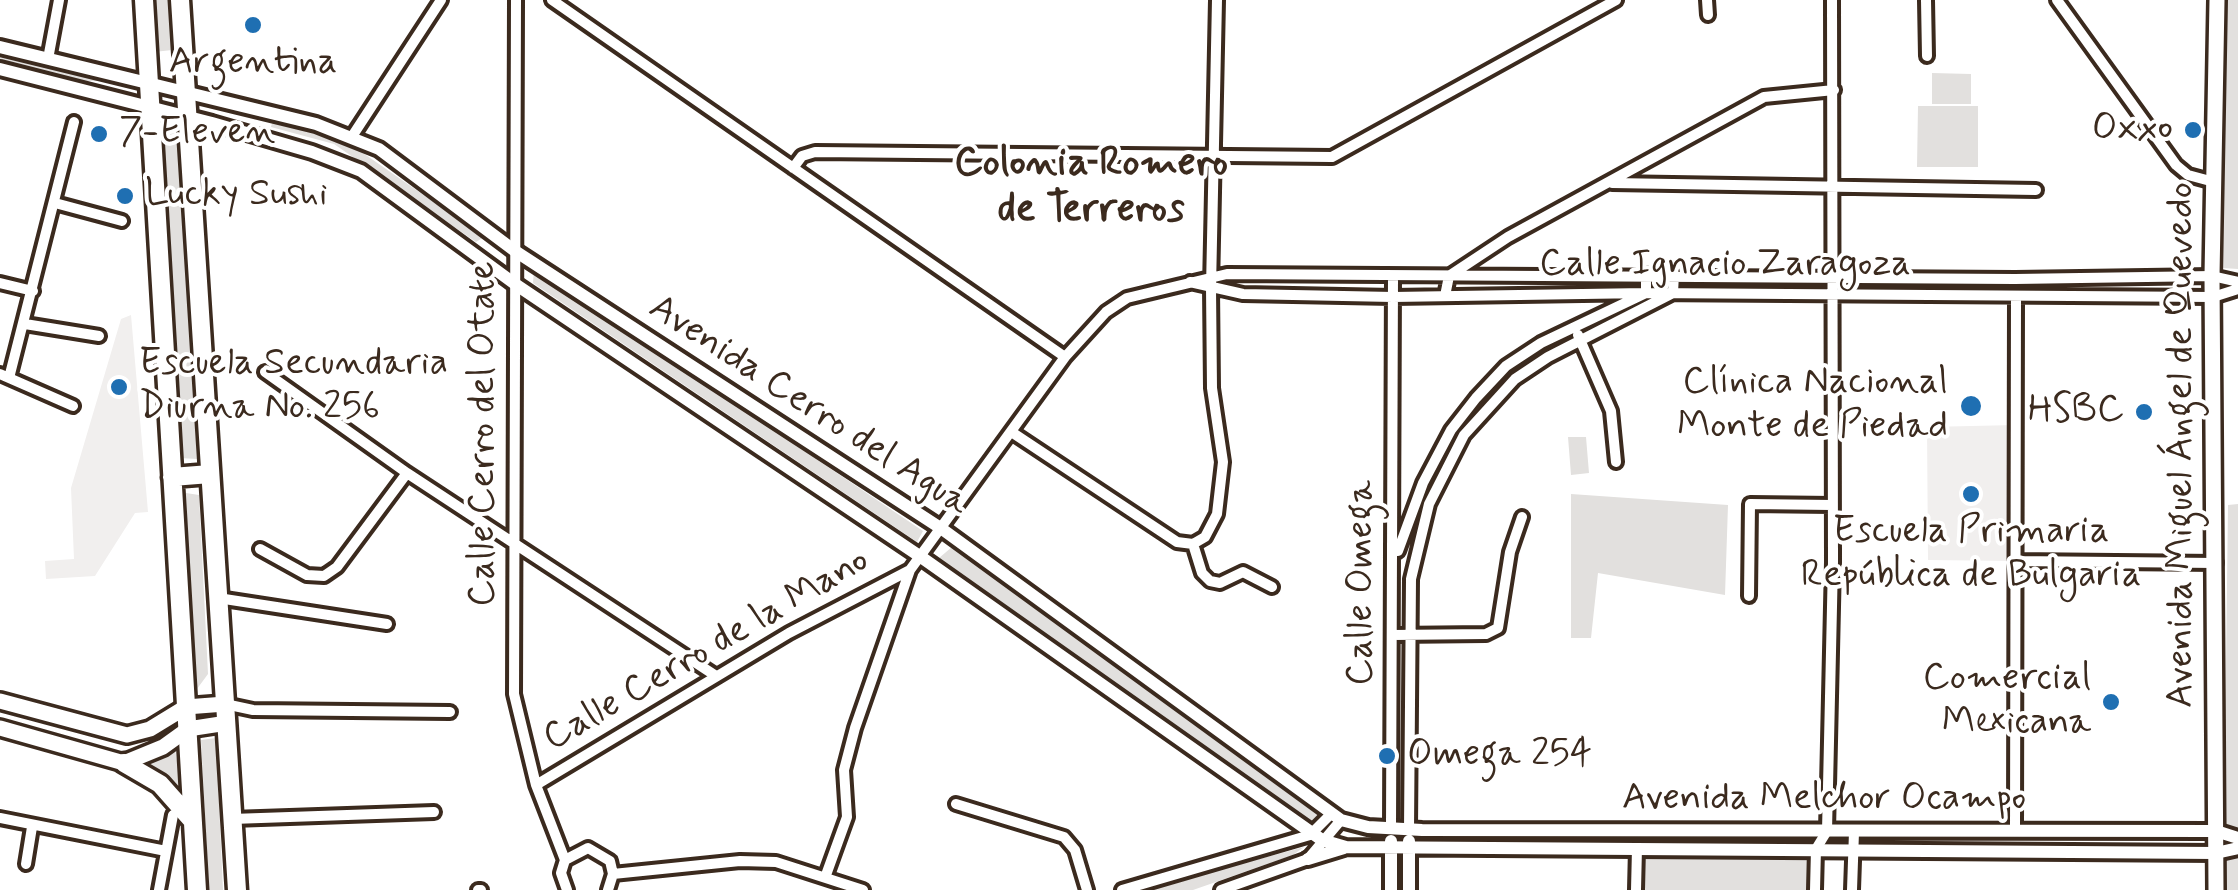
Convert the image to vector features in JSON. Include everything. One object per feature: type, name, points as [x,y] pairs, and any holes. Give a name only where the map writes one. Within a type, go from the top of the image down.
[{"type":"main road","points":[[144,0],[197,890]]},
{"type":"main road","points":[[180,0],[237,890]]},
{"type":"main road","name":"Avenida Miguel Ángel de Quevedo","points":[[2216,890],[2212,276],[2217,0]]},
{"type":"main road","points":[[172,477],[210,474]]},
{"type":"main road","points":[[0,701],[127,735],[150,729],[186,707],[226,714]]},
{"type":"main road","points":[[124,762],[163,747],[188,728],[226,714]]},
{"type":"main road","points":[[0,728],[124,762],[160,784],[193,823]]},
{"type":"street","points":[[48,59],[58,0]]},
{"type":"street","points":[[354,135],[440,0]]},
{"type":"street","name":"Calle Cerro del Otate","points":[[516,0],[514,694],[536,785],[565,860],[561,873],[567,890]]},
{"type":"street","points":[[552,0],[1065,356]]},
{"type":"street","points":[[1013,433],[1178,542],[1192,544],[1206,538],[1217,514],[1223,462],[1212,388],[1217,0]]},
{"type":"street","points":[[792,168],[805,154],[816,152],[1332,157],[1616,0]]},
{"type":"street","points":[[1706,0],[1708,15]]},
{"type":"street","points":[[1815,890],[1816,849],[1827,832],[1835,188],[1832,0]]},
{"type":"street","points":[[1926,0],[1926,56]]},
{"type":"street","points":[[2058,0],[2176,165],[2188,175],[2214,182]]},
{"type":"street","name":"Avenida Cerro del Agua","points":[[0,47],[354,135],[379,149],[516,251],[942,529],[1336,817],[1408,829]]},
{"type":"street","name":"Avenida Cerro del Agua","points":[[0,69],[150,106],[312,152],[361,171],[515,284],[921,557],[1316,837],[1346,847],[1409,847]]},
{"type":"street","points":[[104,95],[112,87],[111,76]]},
{"type":"street","points":[[1446,296],[1449,276],[1764,97],[1834,90]]},
{"type":"street","points":[[74,122],[24,324],[4,376],[74,406]]},
{"type":"street","points":[[1607,183],[2036,190]]},
{"type":"street","points":[[55,203],[122,221]]},
{"type":"street","points":[[1394,563],[1414,501],[1451,430],[1506,366],[1574,326],[1646,293],[1646,274]]},
{"type":"street","points":[[1673,293],[1674,274]]},
{"type":"street","name":"Calle Ignacio Zaragoza","points":[[1211,282],[1674,274],[2212,276],[2238,285]]},
{"type":"street","name":"Calle Omega","points":[[1390,890],[1393,276]]},
{"type":"street","points":[[826,875],[847,817],[849,789],[844,770],[910,570],[1013,433],[1065,356],[1106,312],[1127,298],[1189,282],[1211,282]]},
{"type":"street","name":"Calle Ignacio Zaragoza","points":[[1211,282],[1243,294],[1393,297],[1646,293],[2016,298],[2212,296],[2238,285]]},
{"type":"street","points":[[0,283],[33,291]]},
{"type":"street","name":"Calle Omega","points":[[1409,890],[1413,560],[1428,504],[1464,436],[1515,379],[1580,340],[1673,293]]},
{"type":"street","points":[[2015,830],[2016,298]]},
{"type":"street","points":[[24,324],[99,336]]},
{"type":"street","points":[[1574,326],[1611,411],[1616,462]]},
{"type":"street","points":[[266,372],[406,474],[716,676]]},
{"type":"street","points":[[260,548],[307,576],[324,576],[337,567],[406,474]]},
{"type":"street","points":[[1749,596],[1750,504],[1832,505]]},
{"type":"street","points":[[1392,635],[1486,634],[1500,623],[1507,568],[1522,517]]},
{"type":"street","points":[[1192,544],[1202,573],[1210,581],[1220,583],[1243,572],[1272,587]]},
{"type":"street","points":[[2015,561],[2216,563]]},
{"type":"street","name":"Calle Cerro de la Mano","points":[[536,785],[716,676],[910,570]]},
{"type":"street","points":[[218,598],[387,624]]},
{"type":"street","points":[[226,714],[253,710],[450,712]]},
{"type":"street","points":[[226,714],[253,710]]},
{"type":"street","points":[[956,804],[1064,837],[1075,850],[1087,890]]},
{"type":"street","points":[[232,819],[434,812]]},
{"type":"street","points":[[159,890],[173,815]]},
{"type":"street","points":[[1308,859],[1316,837],[1336,817]]},
{"type":"street","points":[[0,818],[32,828],[166,851]]},
{"type":"street","points":[[26,864],[32,828]]},
{"type":"street","name":"Avenida Melchor Ocampo","points":[[1408,829],[2216,831],[2238,838]]},
{"type":"street","points":[[1852,890],[1854,832]]},
{"type":"street","points":[[1126,889],[1316,837]]},
{"type":"street","points":[[1221,890],[1346,847]]},
{"type":"street","name":"Avenida Melchor Ocampo","points":[[1409,847],[2216,853],[2238,848]]},
{"type":"street","points":[[565,860],[574,851],[594,848],[606,855],[614,874],[608,890]]},
{"type":"street","points":[[1636,848],[1636,890]]},
{"type":"street","points":[[614,874],[740,861],[776,862],[863,890]]},
{"type":"shaded area","points":[[153,0],[168,0],[172,50],[154,52]]},
{"type":"shaded area","points":[[2226,0],[2238,0],[2238,269],[2222,268]]},
{"type":"shaded area","points":[[0,54],[105,81],[76,81],[0,61]]},
{"type":"shaded area","points":[[1932,73],[1971,74],[1971,104],[1932,104]]},
{"type":"shaded area","points":[[1918,106],[1978,106],[1978,167],[1917,167]]},
{"type":"shaded area","points":[[272,123],[340,137],[484,237],[476,242],[334,144],[271,127]]},
{"type":"shaded area","points":[[164,132],[180,134],[197,459],[179,458]]},
{"type":"shaded area","points":[[534,269],[923,531],[917,542],[533,283]]},
{"type":"shaded area","name":"Escuela Secundaria Diurna No. 256","points":[[131,315],[148,512],[135,513],[95,576],[46,579],[45,561],[74,559],[71,488],[121,319]]},
{"type":"shaded area","name":"Escuela Primaria República de Bulgaria","points":[[2016,425],[2015,561],[1928,560],[1927,427]]},
{"type":"shaded area","points":[[1568,437],[1586,437],[1589,473],[1571,475]]},
{"type":"shaded area","points":[[186,493],[199,495],[208,674],[194,693]]},
{"type":"shaded area","points":[[1571,494],[1728,505],[1725,595],[1598,573],[1591,638],[1571,638]]},
{"type":"shaded area","points":[[2238,504],[2238,828],[2224,826],[2228,505]]},
{"type":"shaded area","points":[[952,547],[1319,816],[1308,826],[939,558]]},
{"type":"shaded area","points":[[216,738],[223,890],[209,890],[201,740]]},
{"type":"shaded area","points":[[175,749],[183,796],[142,763]]},
{"type":"shaded area","points":[[1417,833],[1813,836],[1809,843],[1415,842]]},
{"type":"shaded area","points":[[1304,847],[1293,855],[1193,890],[1143,890]]},
{"type":"shaded area","points":[[1644,856],[1811,860],[1811,890],[1644,890]]},
{"type":"shaded area","points":[[2238,856],[2238,890],[2224,890],[2224,861]]},
{"type":"place","name":"Argentina","points":[[253,25]]},
{"type":"place","name":"Oxxo","points":[[2193,130]]},
{"type":"place","name":"7-Eleven","points":[[99,134]]},
{"type":"place","name":"Lucky Sushi","points":[[125,196]]},
{"type":"place","name":"Escuela Secundaria Diurna No. 256","points":[[119,387]]},
{"type":"place","name":"Clínica Nacional Monte de Piedad","points":[[1971,406]]},
{"type":"place","name":"HSBC","points":[[2144,412]]},
{"type":"place","name":"Escuela Primaria República de Bulgaria","points":[[1971,494]]},
{"type":"place","name":"Comercial Mexicana","points":[[2111,702]]},
{"type":"place","name":"Omega 254","points":[[1387,756]]},
{"type":"district","name":"Colonia Romero de Terreros","points":[[1091,189]]}]
